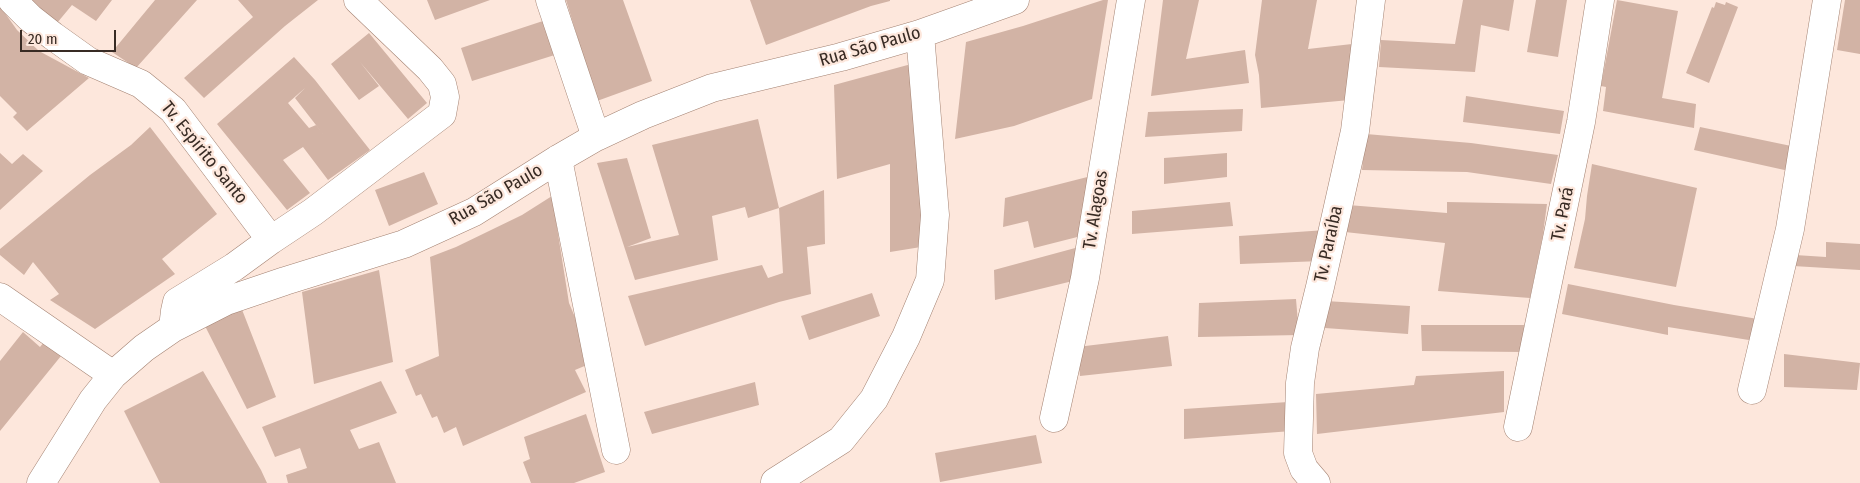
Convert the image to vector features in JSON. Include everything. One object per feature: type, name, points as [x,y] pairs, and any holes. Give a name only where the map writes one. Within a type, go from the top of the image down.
[{"type":"street","name":"Tv. Espírito Santo","points":[[12,0],[30,18],[88,61],[141,84],[173,110],[271,240]]},
{"type":"street","points":[[173,328],[174,311],[178,302],[227,271],[312,212],[442,114],[446,97],[442,84],[430,69],[358,0]]},
{"type":"street","points":[[550,0],[596,137]]},
{"type":"street","name":"Rua São Paulo","points":[[41,483],[93,400],[113,375],[144,348],[173,328],[226,301],[404,244],[474,212],[596,137],[643,115],[712,88],[841,57],[920,34],[1015,0]]},
{"type":"street","name":"Tv. Alagoas","points":[[1054,418],[1085,278],[1130,0]]},
{"type":"street","name":"Tv. Paraíba","points":[[1316,483],[1304,469],[1298,453],[1300,383],[1305,348],[1355,131],[1371,0]]},
{"type":"street","name":"Tv. Pará","points":[[1518,427],[1581,122],[1600,0]]},
{"type":"street","points":[[1752,390],[1790,229],[1827,0]]},
{"type":"street","points":[[774,482],[841,440],[874,399],[906,337],[930,280],[935,215],[920,34]]},
{"type":"street","points":[[558,159],[616,450]]},
{"type":"street","points":[[0,297],[113,375]]},
{"type":"building","points":[[29,0],[112,0],[96,21],[72,5],[57,23]]},
{"type":"building","points":[[155,0],[197,0],[136,68],[112,52]]},
{"type":"building","points":[[238,0],[318,0],[285,26],[204,98],[184,78],[253,17]]},
{"type":"building","points":[[427,0],[490,0],[435,20]]},
{"type":"building","points":[[566,0],[623,0],[652,81],[597,101]]},
{"type":"building","points":[[750,0],[890,1],[871,6],[766,45]]},
{"type":"building","points":[[1108,0],[1092,99],[1014,126],[955,139],[966,42]]},
{"type":"building","points":[[1163,0],[1199,0],[1186,59],[1245,50],[1249,83],[1151,96]]},
{"type":"building","points":[[1262,0],[1317,0],[1308,49],[1352,44],[1350,100],[1261,108],[1259,75],[1255,55]]},
{"type":"building","points":[[1463,0],[1514,0],[1509,31],[1481,25],[1475,72],[1379,67],[1381,40],[1455,44]]},
{"type":"building","points":[[1536,0],[1567,0],[1558,57],[1527,52]]},
{"type":"building","points":[[1617,0],[1678,11],[1662,98],[1696,104],[1694,128],[1603,111],[1606,87],[1601,86]]},
{"type":"building","points":[[1845,0],[1860,0],[1860,54],[1837,50]]},
{"type":"building","points":[[1716,2],[1725,5],[1726,2],[1738,7],[1709,83],[1686,73],[1712,7],[1714,8]]},
{"type":"building","points":[[0,6],[17,30],[39,51],[89,78],[27,131],[13,117],[17,113],[0,96]]},
{"type":"building","points":[[549,19],[561,53],[472,81],[461,48]]},
{"type":"building","points":[[369,33],[427,103],[408,119],[360,62],[379,86],[359,100],[331,64]]},
{"type":"building","points":[[294,57],[315,80],[370,150],[328,180],[303,147],[283,160],[310,193],[287,210],[217,124]],"holes":[[[305,88],[295,98],[316,125],[309,128],[288,103]]]},
{"type":"building","points":[[915,63],[921,156],[921,247],[890,252],[890,164],[837,179],[834,85]]},
{"type":"building","points":[[1466,96],[1564,111],[1560,134],[1463,122]]},
{"type":"building","points":[[1243,109],[1242,131],[1145,137],[1148,112]]},
{"type":"building","points":[[758,119],[779,208],[748,218],[745,207],[712,216],[718,260],[635,280],[597,163],[627,158],[651,238],[627,247],[679,235],[652,145]]},
{"type":"building","points":[[150,127],[217,214],[162,259],[175,274],[95,329],[50,300],[59,294],[33,262],[24,275],[0,255],[0,249],[90,175],[131,145]]},
{"type":"building","points":[[1700,127],[1796,147],[1789,171],[1694,150]]},
{"type":"building","points":[[1366,134],[1471,143],[1558,155],[1551,184],[1467,172],[1362,170]]},
{"type":"building","points":[[0,153],[12,164],[23,154],[43,171],[0,210]]},
{"type":"building","points":[[1227,153],[1227,177],[1164,184],[1164,158]]},
{"type":"building","points":[[1592,164],[1697,188],[1676,287],[1574,268],[1585,219]]},
{"type":"building","points":[[424,172],[438,204],[389,226],[375,190]]},
{"type":"building","points":[[1103,173],[1093,233],[1034,248],[1028,221],[1003,227],[1005,198]]},
{"type":"building","points":[[824,190],[825,244],[807,247],[811,294],[779,302],[645,346],[628,296],[762,265],[768,278],[783,273],[779,208]]},
{"type":"building","points":[[552,196],[569,303],[594,362],[575,370],[586,392],[463,446],[456,427],[444,433],[437,416],[432,418],[421,394],[416,396],[405,370],[439,356],[430,257],[456,247],[522,215]]},
{"type":"building","points":[[1230,202],[1233,226],[1132,234],[1132,211]]},
{"type":"building","points":[[1447,202],[1547,204],[1530,298],[1438,291],[1445,243],[1345,232],[1348,205],[1447,213]]},
{"type":"building","points":[[1326,230],[1322,261],[1240,264],[1239,236]]},
{"type":"building","points":[[1826,242],[1860,244],[1860,270],[1793,266],[1795,255],[1826,257]]},
{"type":"building","points":[[1090,244],[1085,278],[995,300],[994,270]]},
{"type":"building","points":[[379,270],[393,362],[314,384],[302,292]]},
{"type":"building","points":[[1568,284],[1758,319],[1755,341],[1668,327],[1668,335],[1562,314]]},
{"type":"building","points":[[872,293],[880,316],[809,340],[801,316]]},
{"type":"building","points":[[1296,299],[1299,335],[1198,337],[1199,303]]},
{"type":"building","points":[[1325,301],[1410,306],[1408,334],[1325,328]]},
{"type":"building","points":[[241,307],[276,397],[247,409],[205,326]]},
{"type":"building","points":[[1421,325],[1524,325],[1523,352],[1422,351]]},
{"type":"building","points":[[23,332],[40,347],[44,342],[61,356],[0,431],[0,361]]},
{"type":"building","points":[[1168,336],[1172,366],[1080,376],[1077,347]]},
{"type":"building","points":[[1784,354],[1860,363],[1857,390],[1784,387]]},
{"type":"building","points":[[203,371],[267,483],[160,483],[124,411]]},
{"type":"building","points":[[1504,371],[1504,412],[1317,434],[1316,394],[1414,385],[1416,376]]},
{"type":"building","points":[[381,381],[397,413],[350,430],[359,449],[379,442],[396,483],[288,483],[286,475],[307,468],[300,448],[275,457],[262,427]]},
{"type":"building","points":[[755,382],[759,405],[652,434],[644,412]]},
{"type":"building","points":[[1288,402],[1292,431],[1184,439],[1184,409]]},
{"type":"building","points":[[586,414],[605,472],[574,483],[531,483],[523,462],[530,459],[524,437]]},
{"type":"building","points":[[1036,435],[1042,463],[940,482],[935,453]]}]
